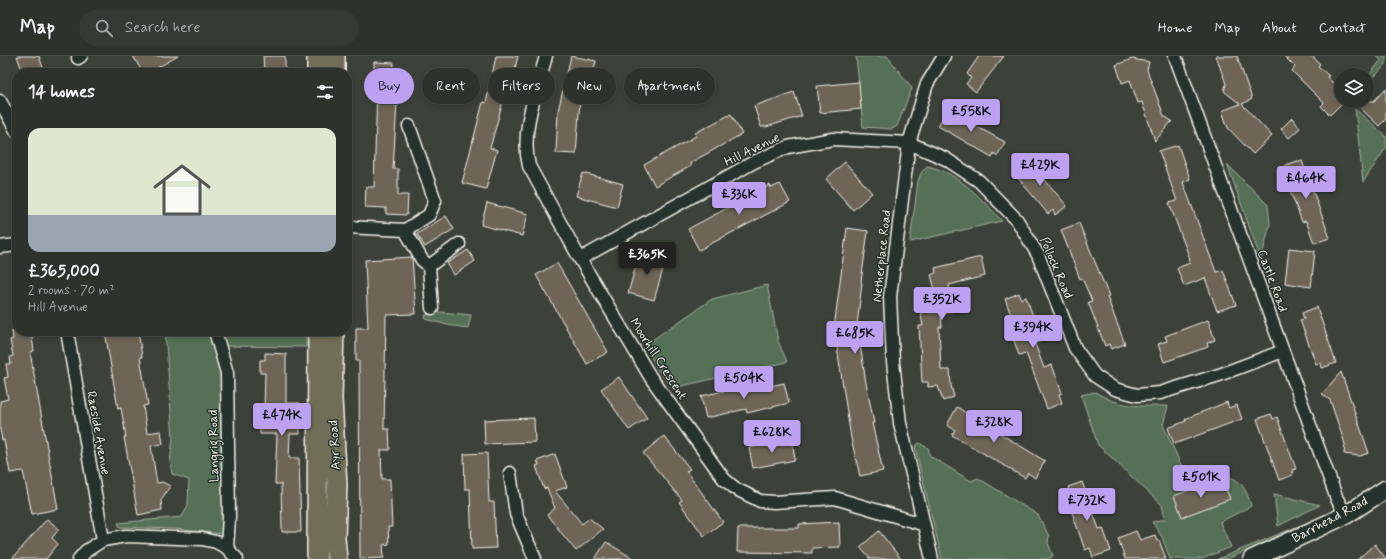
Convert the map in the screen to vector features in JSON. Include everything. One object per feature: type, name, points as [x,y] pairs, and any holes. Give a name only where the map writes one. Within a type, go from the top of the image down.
[{"type":"main road","points":[[317,56],[317,68]]},
{"type":"main road","points":[[335,56],[335,68]]},
{"type":"main road","name":"Ayr Road","points":[[317,559],[318,336]]},
{"type":"main road","name":"Ayr Road","points":[[334,336],[332,399],[337,486],[335,538],[337,559]]},
{"type":"street","name":"Moorhill Crescent","points":[[546,56],[528,128],[525,152],[529,166],[580,259],[651,378],[724,479],[736,489],[760,501],[774,502],[835,498],[922,524]]},
{"type":"street","name":"Netherplace Road","points":[[932,559],[922,524],[900,423],[893,362],[890,297],[909,143],[927,84],[944,56]]},
{"type":"street","name":"Castle Road","points":[[1175,56],[1337,499],[1346,515]]},
{"type":"street","points":[[0,101],[12,123]]},
{"type":"street","points":[[352,227],[405,230],[429,215],[436,201],[409,126]]},
{"type":"street","name":"Hill Avenue","points":[[580,259],[754,162],[788,147],[833,139],[909,143]]},
{"type":"street","name":"Pollock Road","points":[[909,143],[946,159],[979,181],[1017,220],[1038,255],[1075,348],[1095,376],[1115,389],[1137,395],[1160,393],[1220,375],[1283,351]]},
{"type":"street","points":[[405,230],[422,260],[428,266],[432,308]]},
{"type":"street","points":[[428,266],[459,244]]},
{"type":"street","points":[[0,247],[12,246]]},
{"type":"street","name":"Raeside Avenue","points":[[68,336],[103,540]]},
{"type":"street","name":"Langrig Road","points":[[216,336],[227,373],[230,518],[227,548]]},
{"type":"street","points":[[510,473],[516,514],[530,557]]},
{"type":"street","name":"Barrhead Road","points":[[1252,559],[1346,515],[1386,489]]},
{"type":"street","points":[[79,559],[86,551],[103,540],[126,536],[202,539],[216,542],[227,548],[237,559]]},
{"type":"green space","points":[[856,56],[887,56],[912,88],[897,126],[892,129],[863,127]]},
{"type":"green space","points":[[1376,56],[1386,56],[1386,64],[1374,77],[1374,69],[1381,60]]},
{"type":"green space","points":[[1355,109],[1386,136],[1386,148],[1363,182]]},
{"type":"green space","points":[[1227,164],[1268,205],[1270,224],[1261,260]]},
{"type":"green space","points":[[927,166],[938,169],[959,180],[978,196],[1002,221],[910,242],[918,181],[921,173]]},
{"type":"green space","points":[[767,285],[778,341],[787,362],[673,388],[658,370],[645,345],[712,299]]},
{"type":"green space","points":[[441,312],[471,315],[468,328],[447,325],[426,319],[425,315]]},
{"type":"green space","points":[[165,336],[211,336],[221,372],[223,534],[175,529],[120,527],[118,523],[182,517],[188,505],[189,480],[172,474],[170,462],[173,438]]},
{"type":"green space","points":[[222,336],[306,336],[306,347],[226,346]]},
{"type":"green space","points":[[1095,392],[1114,401],[1130,405],[1168,406],[1163,425],[1187,478],[1218,476],[1227,477],[1234,479],[1241,484],[1251,506],[1220,522],[1231,547],[1202,559],[1170,559],[1162,537],[1152,522],[1165,519],[1162,505],[1098,445],[1081,395]]},
{"type":"green space","points":[[919,443],[928,448],[930,456],[971,481],[978,478],[1038,515],[1049,536],[1048,543],[1053,556],[1048,559],[942,559],[915,447]]},
{"type":"green space","points":[[1274,494],[1320,505],[1278,526]]},
{"type":"green space","points":[[1318,518],[1310,524],[1227,559],[1218,559]]},
{"type":"building","points":[[17,56],[39,56],[43,68],[21,68]]},
{"type":"building","points":[[133,56],[178,56],[157,68],[140,68]]},
{"type":"building","points":[[263,56],[285,56],[285,68],[264,68]]},
{"type":"building","points":[[496,56],[518,56],[515,68],[493,68]]},
{"type":"building","points":[[571,56],[596,61],[594,68],[568,68]]},
{"type":"building","points":[[979,56],[1004,56],[976,92],[966,84],[971,78],[967,74]]},
{"type":"building","points":[[1216,56],[1237,56],[1252,99],[1242,104],[1272,136],[1253,154],[1228,128],[1222,111],[1240,104],[1224,91],[1226,84]]},
{"type":"building","points":[[1284,56],[1312,56],[1320,64],[1318,66],[1329,76],[1327,77],[1334,84],[1334,108],[1337,108],[1330,115],[1321,106],[1324,103],[1292,71],[1295,67]]},
{"type":"building","points":[[1132,59],[1149,62],[1147,70],[1164,116],[1172,121],[1155,141],[1142,102],[1138,103],[1130,80],[1122,83],[1116,65]]},
{"type":"building","points":[[374,62],[394,63],[394,68],[374,68]]},
{"type":"building","points":[[859,82],[861,109],[820,113],[817,86]]},
{"type":"building","points":[[1386,88],[1386,119],[1379,126],[1360,108],[1374,108],[1374,101]]},
{"type":"building","points":[[563,90],[563,104],[580,104],[576,154],[556,153],[558,111]]},
{"type":"building","points":[[794,92],[802,116],[766,127],[761,127],[754,106]]},
{"type":"building","points":[[488,94],[488,104],[502,104],[490,148],[497,150],[486,189],[462,183],[483,102],[486,103]]},
{"type":"building","points":[[376,104],[397,104],[393,169],[398,169],[398,195],[408,195],[407,215],[386,214],[386,208],[365,207],[366,187],[374,187]]},
{"type":"building","points":[[948,108],[970,118],[968,122],[1005,142],[997,156],[994,153],[992,157],[938,126]]},
{"type":"building","points":[[731,114],[742,134],[690,163],[691,166],[655,186],[644,165],[696,136],[695,133]]},
{"type":"building","points":[[1292,118],[1300,128],[1289,138],[1281,129]]},
{"type":"building","points":[[1178,145],[1190,179],[1183,182],[1216,272],[1223,270],[1236,305],[1217,311],[1205,278],[1184,286],[1177,268],[1190,263],[1188,259],[1190,259],[1169,203],[1177,201],[1159,151]]},
{"type":"building","points":[[1035,156],[1045,168],[1039,173],[1067,206],[1055,215],[1053,210],[1048,214],[1018,178],[1021,176],[1017,171]]},
{"type":"building","points":[[1302,161],[1330,238],[1314,243],[1306,221],[1302,222],[1283,172],[1287,170],[1285,165]]},
{"type":"building","points":[[845,162],[872,193],[853,210],[826,179]]},
{"type":"building","points":[[583,173],[623,184],[617,207],[576,196]]},
{"type":"building","points":[[780,184],[790,202],[699,250],[688,229],[770,185],[771,188]]},
{"type":"building","points":[[487,203],[528,214],[522,236],[481,225]]},
{"type":"building","points":[[446,216],[454,229],[425,247],[417,234]]},
{"type":"building","points":[[1079,223],[1109,296],[1107,297],[1125,344],[1111,349],[1109,344],[1105,346],[1088,302],[1092,301],[1082,278],[1080,279],[1061,230]]},
{"type":"building","points":[[847,228],[868,231],[857,325],[874,423],[872,423],[883,471],[860,476],[851,438],[834,328]]},
{"type":"building","points":[[1289,248],[1315,251],[1311,287],[1285,283]]},
{"type":"building","points":[[468,250],[475,261],[454,275],[447,263]]},
{"type":"building","points":[[640,252],[666,259],[654,300],[628,293]]},
{"type":"building","points":[[412,257],[416,314],[386,315],[384,429],[389,429],[390,450],[381,450],[382,479],[390,479],[392,527],[388,527],[389,544],[383,545],[384,558],[360,559],[359,361],[356,361],[356,328],[368,328],[365,260]]},
{"type":"building","points":[[981,257],[985,276],[949,285],[953,311],[941,313],[942,327],[939,327],[941,370],[950,370],[951,385],[954,397],[943,401],[938,386],[928,387],[928,382],[922,382],[919,326],[923,326],[918,300],[937,297],[931,275],[936,273],[935,268]]},
{"type":"building","points":[[557,263],[608,352],[587,364],[536,275]]},
{"type":"building","points":[[1019,293],[1021,299],[1026,297],[1042,340],[1035,344],[1044,368],[1052,365],[1062,393],[1059,394],[1062,403],[1047,409],[1026,353],[1019,355],[1014,341],[1020,339],[1005,299]]},
{"type":"building","points":[[1317,307],[1336,363],[1322,368],[1321,363],[1316,364],[1300,320],[1304,319],[1302,313]]},
{"type":"building","points":[[1208,320],[1215,340],[1207,343],[1208,347],[1164,362],[1158,344],[1167,341],[1165,336]]},
{"type":"building","points":[[13,336],[32,336],[34,351],[30,352],[58,509],[32,514],[23,471],[10,473],[4,440],[2,440],[0,429],[0,401],[8,399],[4,378],[8,377],[6,364],[11,364],[10,357],[13,356],[10,340],[13,339]]},
{"type":"building","points":[[106,336],[139,336],[142,357],[140,357],[148,405],[143,406],[147,433],[161,431],[163,444],[151,446],[157,483],[162,482],[170,486],[161,500],[162,510],[138,515],[124,437],[126,437],[121,408],[118,409]]},
{"type":"building","points":[[265,353],[286,354],[286,403],[300,403],[300,434],[290,434],[289,458],[299,458],[301,532],[282,532],[281,484],[275,484],[277,434],[260,434],[260,411],[264,411],[265,373],[260,373],[260,360],[265,360]]},
{"type":"building","points":[[1341,372],[1369,453],[1360,456],[1344,454],[1345,444],[1330,400],[1322,394]]},
{"type":"building","points":[[619,377],[647,418],[629,430],[601,389]]},
{"type":"building","points":[[784,383],[789,403],[747,413],[746,409],[706,418],[701,396],[743,387],[744,392]]},
{"type":"building","points":[[1227,402],[1229,408],[1237,405],[1242,419],[1174,444],[1168,428],[1186,421],[1185,419]]},
{"type":"building","points":[[957,407],[974,418],[981,418],[989,423],[991,428],[1045,461],[1035,478],[1028,473],[1025,478],[952,435],[955,430],[947,425]]},
{"type":"building","points":[[1271,414],[1273,419],[1277,417],[1296,469],[1292,470],[1293,475],[1279,480],[1257,419]]},
{"type":"building","points":[[534,418],[535,442],[485,444],[484,420]]},
{"type":"building","points":[[664,436],[690,469],[686,471],[723,522],[704,536],[679,502],[682,500],[643,453]]},
{"type":"building","points":[[792,439],[795,460],[753,468],[749,448]]},
{"type":"building","points":[[487,453],[489,502],[494,502],[496,548],[472,549],[470,489],[465,489],[464,454]]},
{"type":"building","points":[[555,454],[567,487],[555,491],[582,524],[589,518],[603,529],[576,551],[547,515],[555,508],[547,488],[544,489],[536,466],[539,465],[537,461]]},
{"type":"building","points":[[1223,481],[1230,499],[1182,517],[1174,496],[1195,488],[1196,491]]},
{"type":"building","points":[[1082,482],[1099,529],[1103,528],[1111,551],[1093,557],[1090,548],[1085,550],[1067,498],[1071,496],[1068,487]]},
{"type":"building","points":[[47,519],[59,529],[52,538],[58,544],[46,559],[12,559]]},
{"type":"building","points":[[839,522],[840,547],[812,548],[812,553],[737,552],[738,528],[799,528],[799,524]]},
{"type":"building","points":[[879,531],[901,559],[870,559],[860,547]]},
{"type":"building","points":[[1136,531],[1140,540],[1155,535],[1157,541],[1159,540],[1166,559],[1125,559],[1118,538]]},
{"type":"building","points":[[606,542],[634,559],[595,559]]},
{"type":"building","points":[[1375,544],[1386,559],[1358,559]]}]
